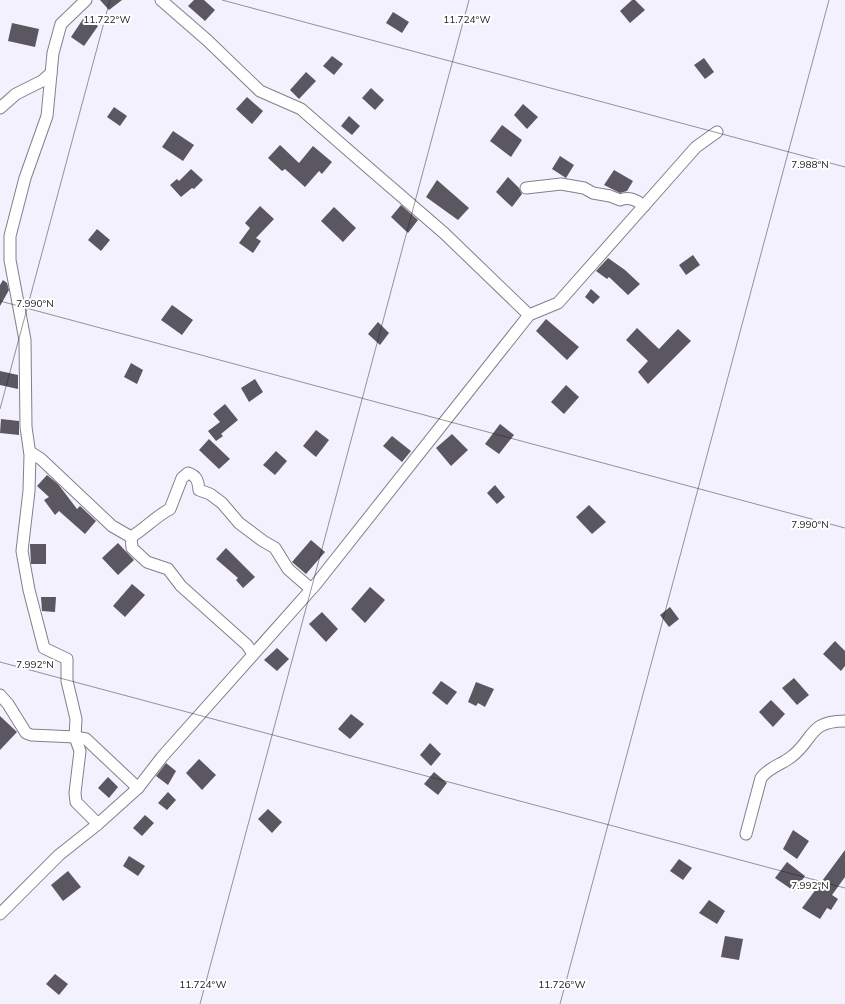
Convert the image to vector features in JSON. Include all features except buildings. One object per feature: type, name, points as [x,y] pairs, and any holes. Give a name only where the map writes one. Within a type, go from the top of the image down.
[{"type":"street","points":[[86,0],[61,24],[53,53],[47,116],[25,178],[10,236],[10,260],[25,340],[26,427],[30,452],[29,491],[22,551],[29,590],[44,648],[67,659],[67,681],[76,719],[75,736],[80,751],[75,793],[76,802],[98,824]]},
{"type":"street","points":[[161,0],[207,40],[260,91],[301,109],[444,233],[529,315]]},
{"type":"street","points":[[0,108],[16,94],[42,81],[51,73]]},
{"type":"street","points":[[0,914],[59,855],[98,824],[138,788],[162,757],[311,589],[529,315],[558,303],[696,147],[717,132]]},
{"type":"street","points":[[526,188],[561,184],[584,188],[592,193],[603,194],[620,200],[626,198],[636,200],[644,206]]},
{"type":"street","points":[[30,452],[41,459],[112,526],[131,537]]},
{"type":"street","points":[[131,537],[152,522],[161,513],[170,509],[182,478],[188,473],[192,474],[197,479],[200,490],[216,498],[239,523],[275,548],[288,569],[311,589]]},
{"type":"street","points":[[131,537],[132,548],[147,562],[168,569],[181,586],[247,645],[253,654]]},
{"type":"street","points":[[0,695],[8,704],[26,733],[31,735],[75,736],[86,739],[138,788]]},
{"type":"street","points":[[746,834],[761,778],[766,770],[791,758],[815,729],[824,723],[845,721]]}]
